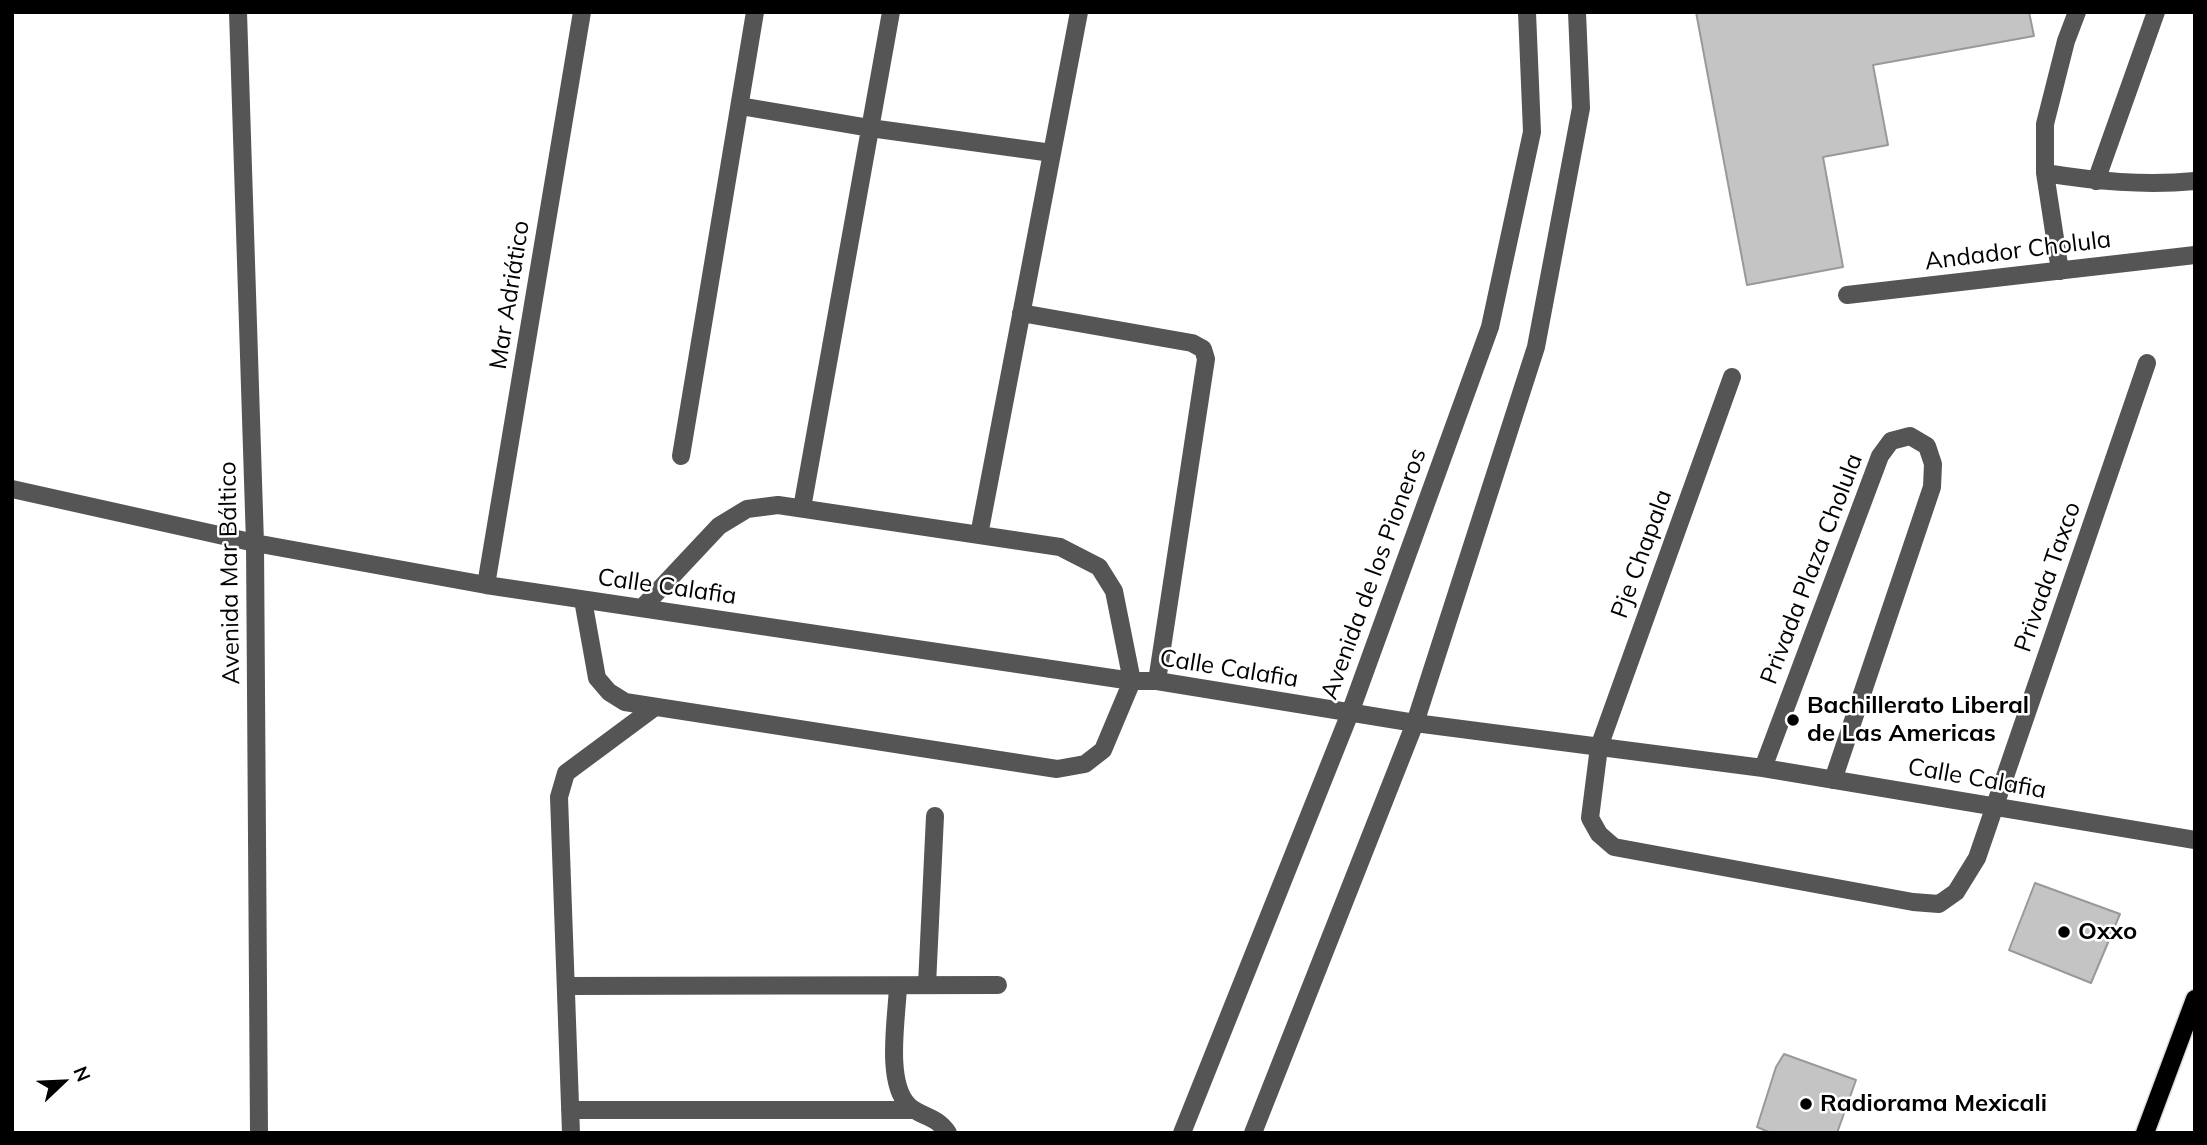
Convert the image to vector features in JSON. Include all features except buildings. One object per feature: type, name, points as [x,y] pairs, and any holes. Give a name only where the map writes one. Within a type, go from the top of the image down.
[{"type":"main road","points":[[2146,1133],[2195,999]]},
{"type":"street","name":"Avenida Mar Báltico","points":[[238,12],[256,543],[259,1133]]},
{"type":"street","name":"Mar Adriático","points":[[486,585],[582,12]]},
{"type":"street","points":[[681,456],[755,12]]},
{"type":"street","points":[[802,508],[891,12]]},
{"type":"street","points":[[979,535],[1079,12]]},
{"type":"street","name":"Avenida de los Pioneros","points":[[1182,1133],[1350,713],[1490,327],[1532,132],[1527,12]]},
{"type":"street","points":[[1253,1133],[1415,723],[1536,347],[1581,108],[1577,12]]},
{"type":"street","points":[[2060,271],[2045,173],[2045,124],[2066,41],[2077,12]]},
{"type":"street","points":[[2096,181],[2156,12]]},
{"type":"street","points":[[740,106],[870,128],[1052,153]]},
{"type":"street","points":[[2045,173],[2096,181],[2195,181]]},
{"type":"street","name":"Andador Cholula","points":[[1847,295],[2195,255]]},
{"type":"street","points":[[1021,313],[1192,343],[1203,349],[1206,359],[1157,681]]},
{"type":"street","name":"Privada Taxco","points":[[1599,747],[1590,818],[1599,834],[1614,847],[1913,902],[1939,904],[1956,892],[1977,858],[2147,362]]},
{"type":"street","name":"Pje Chapala","points":[[1599,747],[1732,377]]},
{"type":"street","name":"Privada Plaza Cholula","points":[[1763,768],[1880,456],[1891,441],[1910,436],[1927,446],[1933,464],[1932,487],[1833,780]]},
{"type":"street","name":"Calle Calafia","points":[[12,489],[256,543],[486,585],[1132,681],[1157,681],[1415,723],[1763,768],[2195,841]]},
{"type":"street","points":[[583,600],[597,678],[609,692],[625,702],[1057,769],[1085,764],[1103,750],[1132,681],[1114,591],[1099,568],[1060,547],[802,508],[778,505],[747,509],[719,526],[642,608]]},
{"type":"street","points":[[571,1133],[559,797],[566,773],[655,706]]},
{"type":"street","points":[[927,985],[935,816]]},
{"type":"street","points":[[566,986],[998,985]]},
{"type":"street","points":[[898,986],[895,1069],[897,1085],[903,1099],[913,1110]]},
{"type":"street","points":[[570,1110],[913,1110],[932,1116],[948,1133]]},
{"type":"place","name":"Bachillerato Liberal de Las Americas","points":[[1793,720]]},
{"type":"place","name":"Oxxo","points":[[2064,932]]},
{"type":"place","name":"Radiorama Mexicali","points":[[1806,1104]]}]
